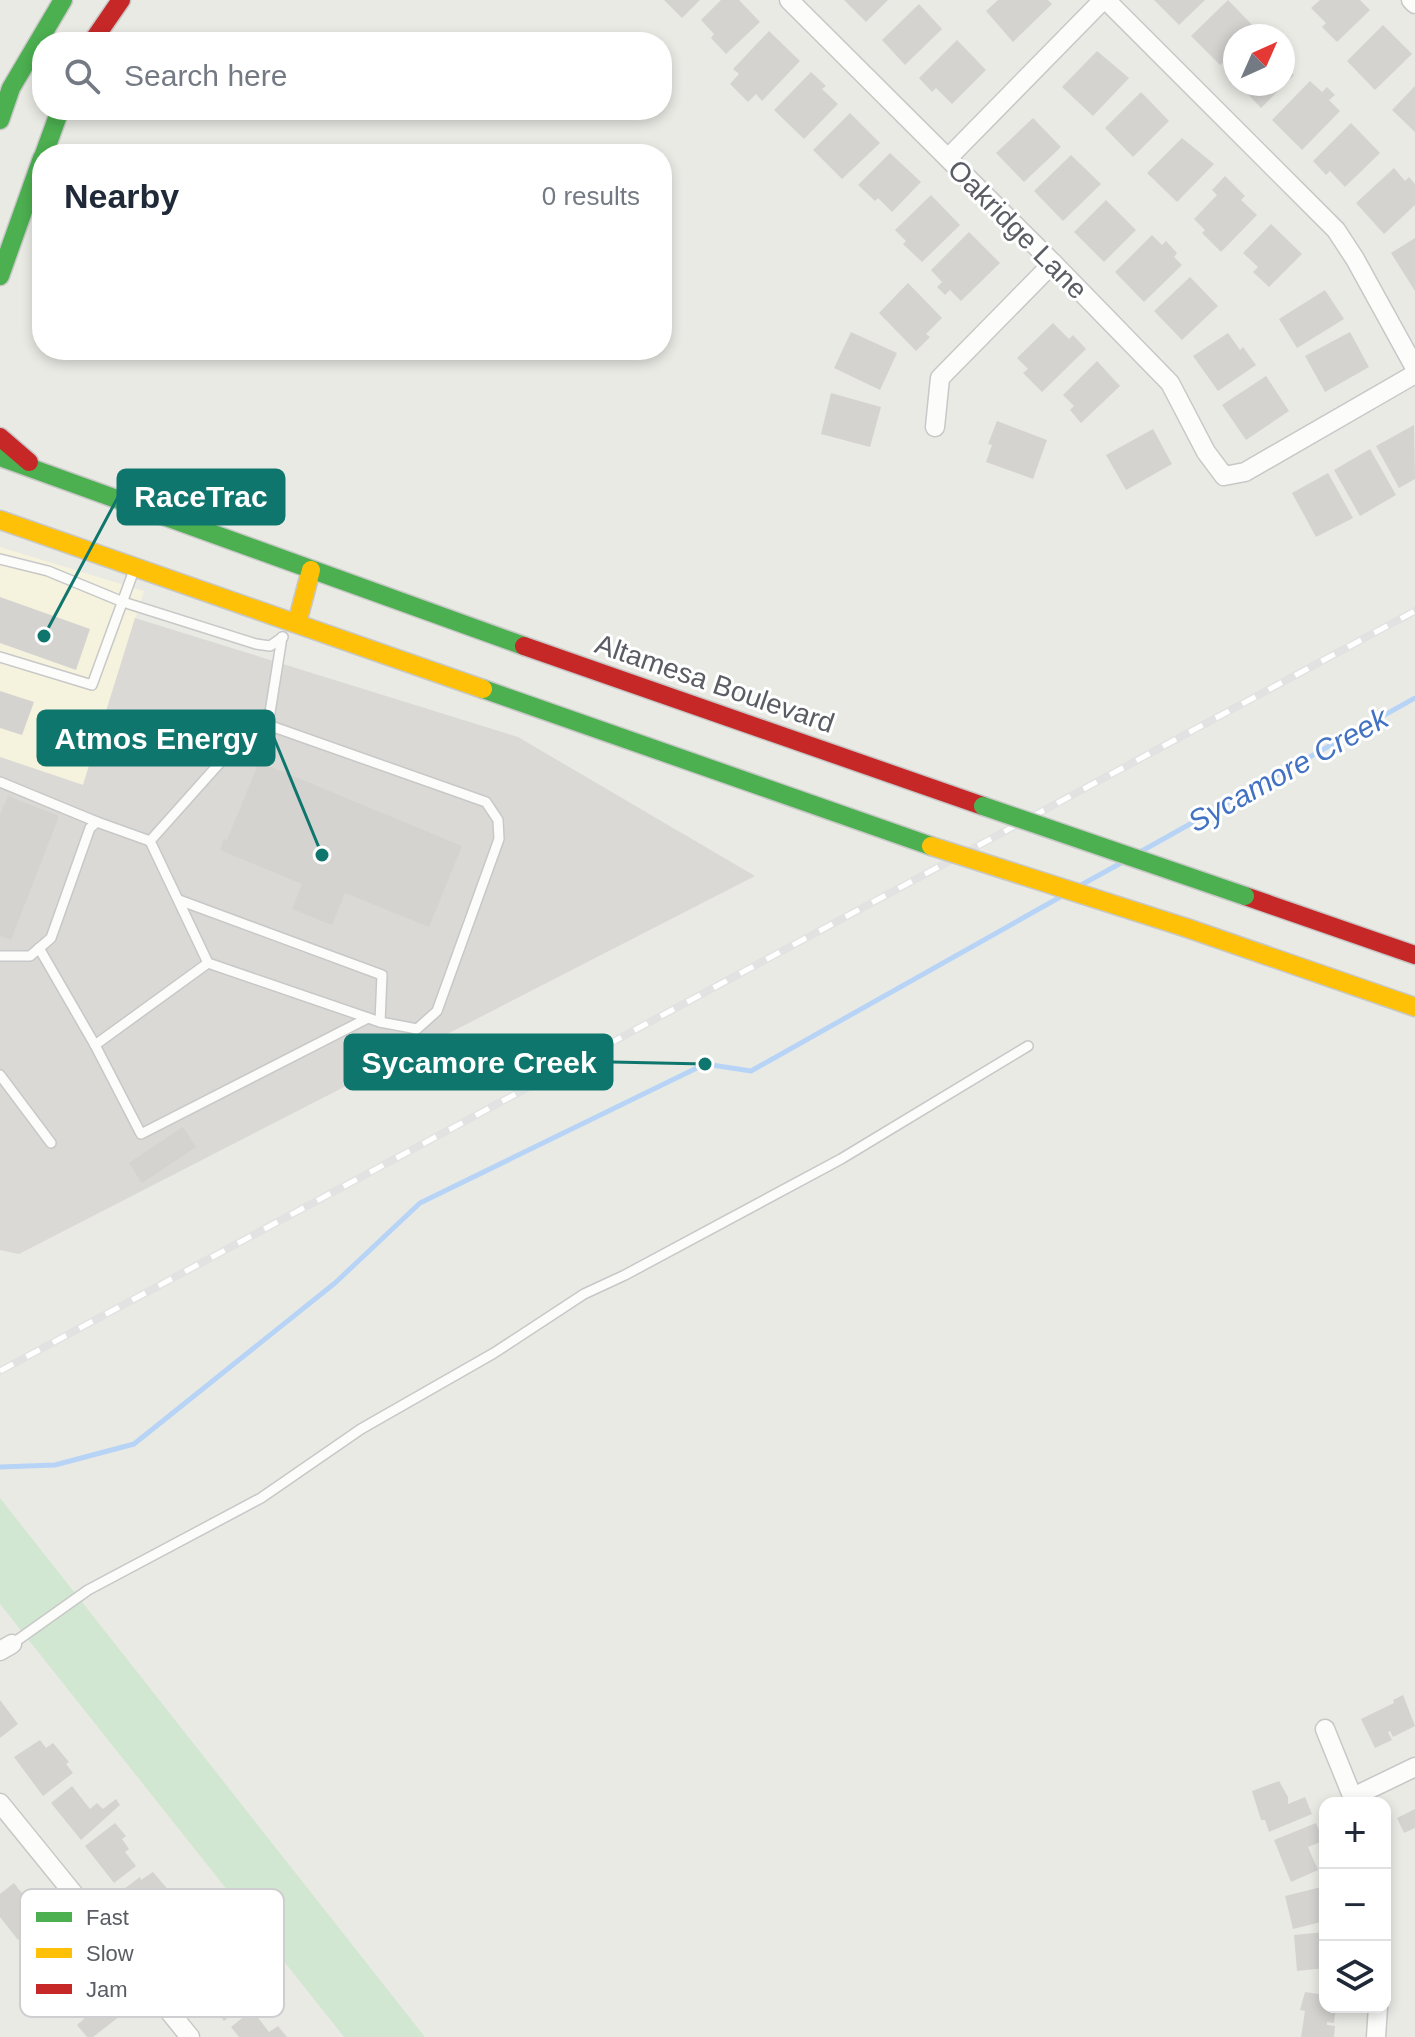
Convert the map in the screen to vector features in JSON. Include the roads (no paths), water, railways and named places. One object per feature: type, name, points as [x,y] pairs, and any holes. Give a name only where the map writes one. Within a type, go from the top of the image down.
[{"type":"main road","points":[[44,32],[63,0]]},
{"type":"main road","points":[[99,32],[121,0]]},
{"type":"main road","points":[[0,120],[11,88],[32,52]]},
{"type":"main road","points":[[47,144],[56,120]]},
{"type":"main road","points":[[0,276],[32,187]]},
{"type":"main road","points":[[0,437],[40,471]]},
{"type":"main road","name":"Altamesa Boulevard","points":[[0,457],[311,570],[1415,955]]},
{"type":"main road","points":[[2,522],[931,846],[1187,928],[1415,1007]]},
{"type":"main road","points":[[297,623],[311,570]]},
{"type":"street","name":"Oakridge Lane","points":[[789,0],[1170,383],[1206,452],[1224,476],[1245,472],[1415,374]]},
{"type":"street","points":[[948,158],[1104,0],[1336,230],[1415,368]]},
{"type":"street","points":[[935,427],[940,378],[1053,263]]},
{"type":"street","points":[[1325,1729],[1353,1797]]},
{"type":"street","points":[[1360,1797],[1415,1767]]},
{"type":"street","points":[[0,1803],[70,1889]]},
{"type":"street","points":[[1376,2037],[1378,2013]]},
{"type":"street","points":[[174,2017],[190,2037]]},
{"type":"lane","points":[[0,559],[48,571],[123,602],[256,644],[270,646],[297,623]]},
{"type":"lane","points":[[0,657],[92,685],[136,567]]},
{"type":"lane","points":[[268,725],[282,637]]},
{"type":"lane","points":[[0,782],[150,841],[208,963],[380,1022],[417,1029],[437,1011],[499,839],[498,820],[486,802],[268,725],[250,729],[150,841]]},
{"type":"lane","points":[[0,956],[30,956],[51,938],[90,828],[97,822]]},
{"type":"lane","points":[[179,900],[382,975],[380,1022]]},
{"type":"lane","points":[[39,948],[95,1045],[141,1134],[368,1018]]},
{"type":"lane","points":[[95,1045],[208,963]]},
{"type":"lane","points":[[6,1647],[88,1590],[261,1498],[361,1429],[494,1353],[584,1294],[841,1159],[1028,1046]]},
{"type":"lane","points":[[0,1075],[51,1143]]},
{"type":"waterway","name":"Sycamore Creek","points":[[1140,852],[1415,698]]},
{"type":"waterway","name":"Sycamore Creek","points":[[1081,885],[1121,863]]},
{"type":"waterway","name":"Sycamore Creek","points":[[0,1467],[55,1465],[134,1444],[335,1283],[420,1203],[705,1064],[751,1071],[1062,896]]},
{"type":"railway","points":[[0,1371],[1415,611]]},
{"type":"place","name":"RaceTrac","points":[[44,636]]},
{"type":"place","name":"Atmos Energy","points":[[322,855]]},
{"type":"place","name":"Sycamore Creek","points":[[705,1064]]}]
